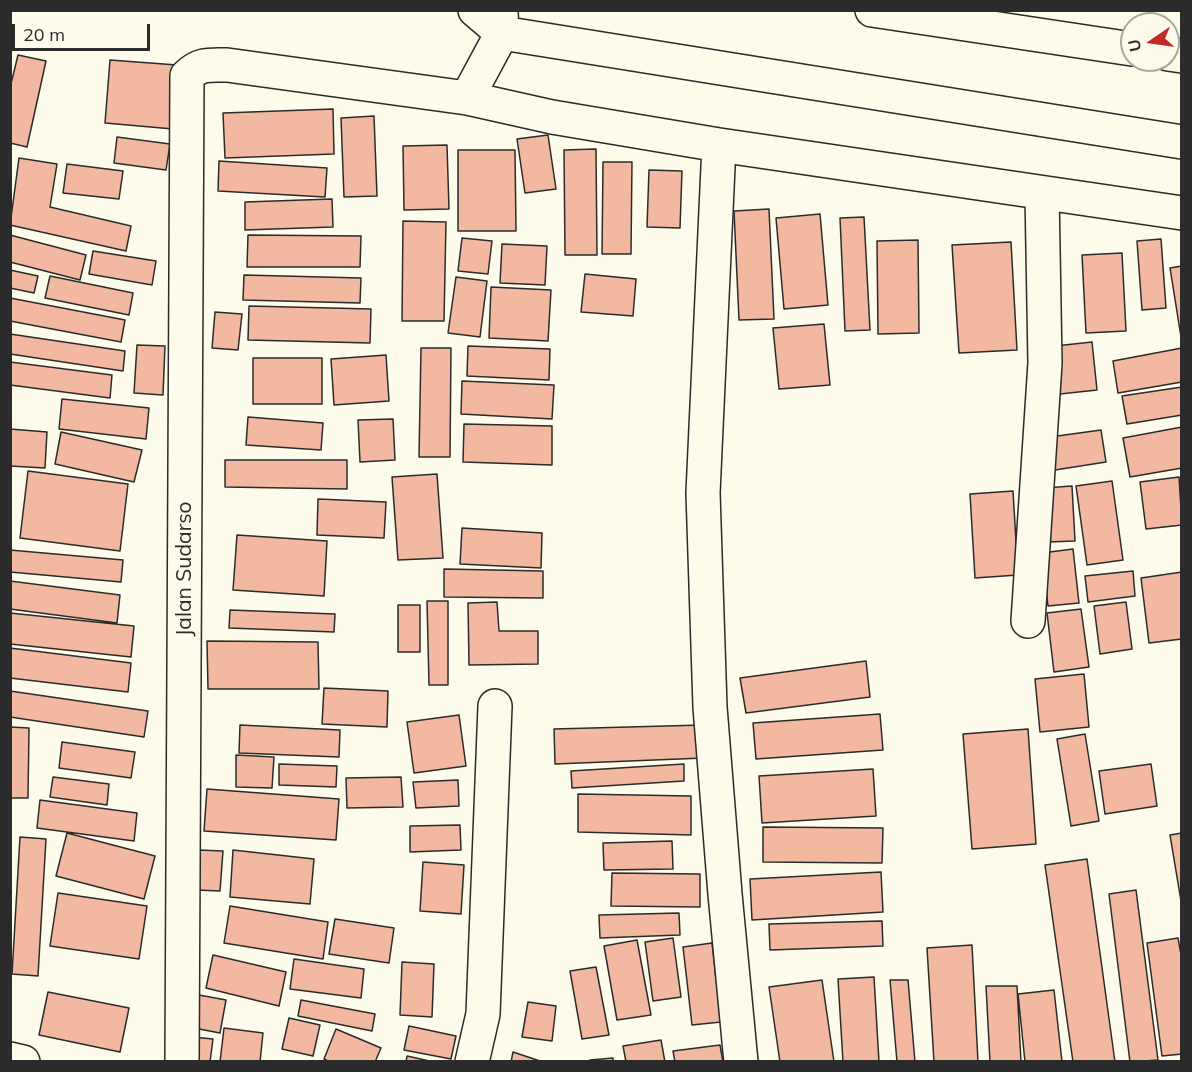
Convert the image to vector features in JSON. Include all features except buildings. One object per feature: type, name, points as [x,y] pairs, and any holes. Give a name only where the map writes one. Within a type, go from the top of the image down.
[{"type":"street","points":[[475,10],[502,22],[1182,142]]},
{"type":"street","points":[[872,10],[1120,47]]},
{"type":"street","points":[[502,22],[467,98],[552,117],[719,145],[1182,213]]},
{"type":"street","name":"Jalan Sudarso","points":[[182,1062],[187,76],[195,68],[208,64],[227,65],[467,98]]},
{"type":"street","points":[[719,145],[703,493],[710,707],[741,1062]]},
{"type":"street","points":[[1028,621],[1045,363],[1042,193]]},
{"type":"street","points":[[472,1062],[483,1014],[495,706]]},
{"type":"street","points":[[10,1059],[22,1062]]}]
